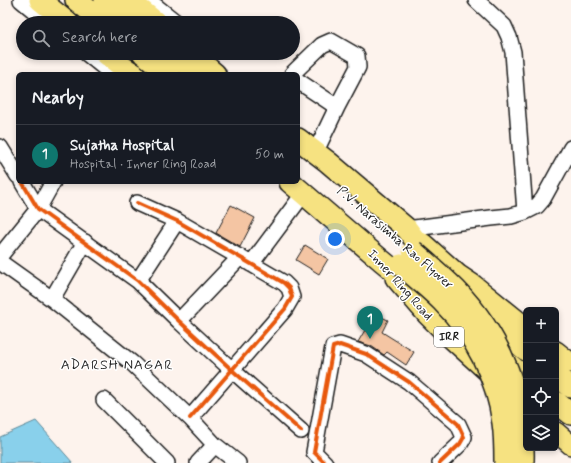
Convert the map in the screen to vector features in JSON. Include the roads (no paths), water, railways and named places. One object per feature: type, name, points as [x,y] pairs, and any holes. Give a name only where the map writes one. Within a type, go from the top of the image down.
[{"type":"highway","points":[[40,0],[59,16]]},
{"type":"highway","points":[[76,0],[96,16]]},
{"type":"highway","points":[[105,0],[125,16]]},
{"type":"highway","points":[[129,0],[148,16]]},
{"type":"highway","points":[[114,60],[120,65],[132,69]]},
{"type":"highway","points":[[152,60],[167,72]]},
{"type":"highway","points":[[185,60],[207,72]]},
{"type":"highway","points":[[198,60],[207,72]]},
{"type":"highway","points":[[300,142],[307,154],[407,229],[450,287],[523,348]]},
{"type":"highway","name":"P.V. Narasimha Rao Flyover","points":[[307,154],[435,270],[457,291],[479,317],[497,346],[512,383],[521,420],[523,463]]},
{"type":"highway","name":"P.V. Narasimha Rao Flyover","points":[[297,185],[423,283],[443,302],[464,326],[481,353],[495,387],[503,423],[505,463]]},
{"type":"highway","name":"Inner Ring Road","points":[[297,185],[381,260]]},
{"type":"highway","name":"IRR","points":[[381,260],[523,376]]},
{"type":"highway","points":[[559,377],[571,387]]},
{"type":"highway","points":[[559,404],[571,414]]},
{"type":"main road","points":[[66,0],[85,16]]},
{"type":"main road","points":[[119,0],[140,16]]},
{"type":"main road","points":[[195,60],[207,72]]},
{"type":"main road","points":[[132,69],[147,72]]},
{"type":"main road","points":[[407,229],[459,275],[474,285],[523,325]]},
{"type":"main road","name":"Inner Ring Road","points":[[381,260],[414,301],[432,320],[469,356],[523,401]]},
{"type":"main road","points":[[559,353],[571,363]]},
{"type":"street","points":[[21,0],[40,16]]},
{"type":"street","points":[[148,0],[168,16]]},
{"type":"street","points":[[476,0],[504,26],[513,52],[525,212]]},
{"type":"street","points":[[294,72],[322,45],[331,41],[357,56],[358,66],[337,107],[307,154]]},
{"type":"street","points":[[95,60],[110,72]]},
{"type":"street","points":[[300,82],[337,107]]},
{"type":"street","points":[[0,147],[16,173]]},
{"type":"street","points":[[407,229],[511,216],[525,212],[537,206],[544,200],[571,148]]},
{"type":"street","points":[[23,184],[38,209],[138,281],[232,370],[301,431]]},
{"type":"street","points":[[0,256],[38,209],[52,184]]},
{"type":"street","points":[[179,321],[245,260],[297,185]]},
{"type":"street","points":[[136,202],[177,221],[284,283],[289,288],[292,297],[285,309],[190,418]]},
{"type":"street","points":[[138,281],[177,221]]},
{"type":"street","points":[[52,299],[85,242]]},
{"type":"street","points":[[0,262],[52,299],[132,363],[215,444],[238,463]]},
{"type":"street","points":[[325,463],[314,452],[334,347],[340,345],[366,354],[409,382],[458,424],[464,437],[460,444],[440,463]]},
{"type":"street","points":[[104,400],[167,463]]},
{"type":"street","points":[[198,463],[215,444]]},
{"type":"water","points":[[36,421],[73,463],[0,463],[0,437]]},
{"type":"place","name":"Sujatha Hospital","points":[[370,339]]},
{"type":"district","name":"ADARSH NAGAR","points":[[117,365]]}]
